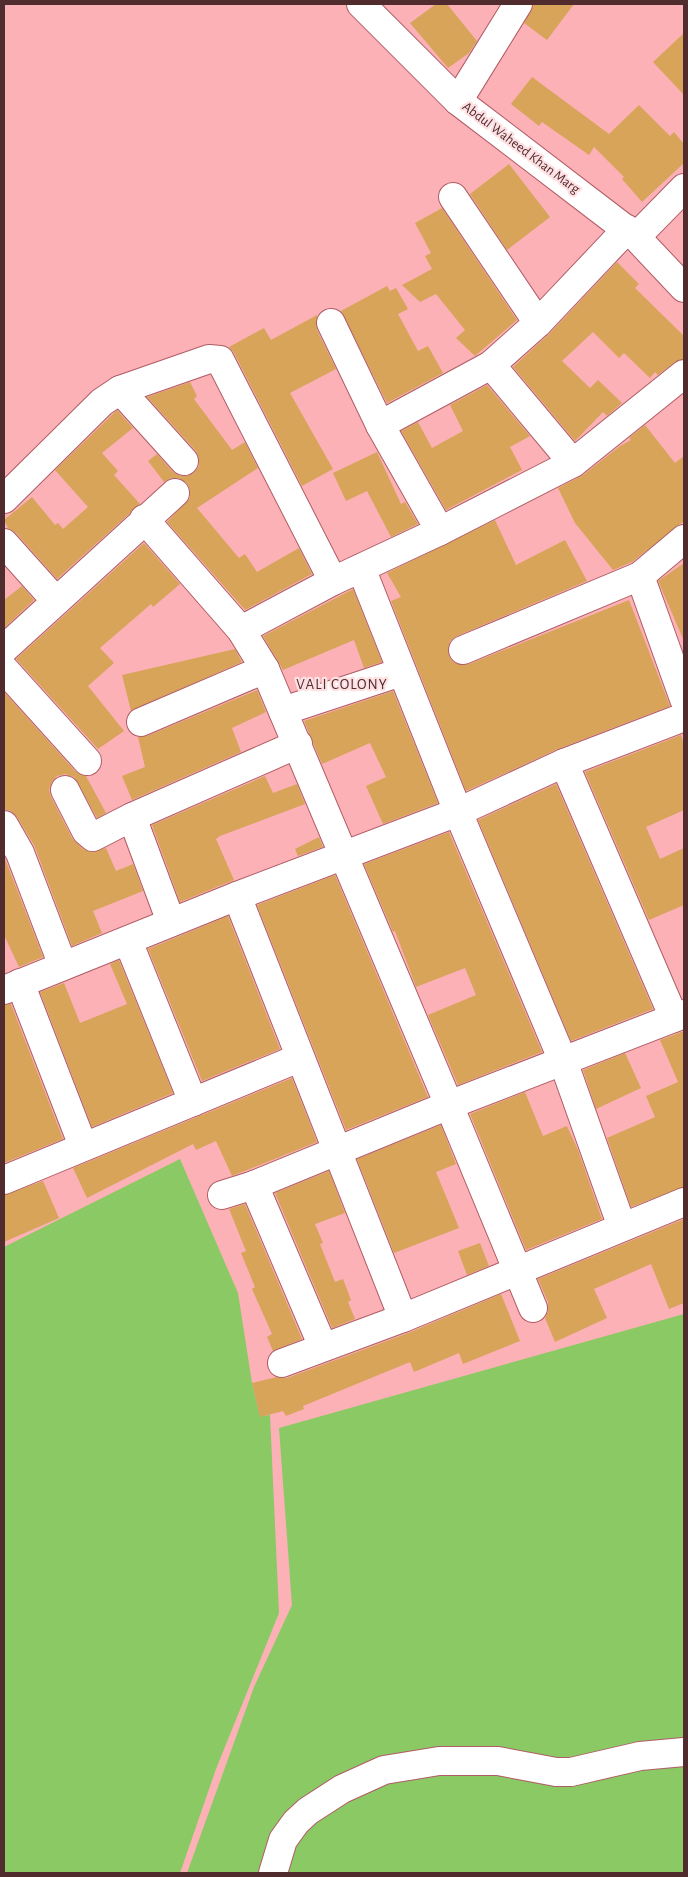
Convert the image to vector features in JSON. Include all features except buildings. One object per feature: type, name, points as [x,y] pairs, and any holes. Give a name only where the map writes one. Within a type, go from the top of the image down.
[{"type":"street","name":"Abdul Waheed Khan Marg","points":[[361,4],[458,101],[632,233],[684,288]]},
{"type":"street","points":[[458,101],[518,4]]},
{"type":"street","points":[[380,425],[491,365],[632,233],[684,188]]},
{"type":"street","points":[[453,197],[538,322]]},
{"type":"street","points":[[331,323],[380,425],[440,531]]},
{"type":"street","points":[[4,498],[102,402],[120,390],[209,359],[220,360],[333,581]]},
{"type":"street","points":[[491,365],[574,463]]},
{"type":"street","points":[[241,630],[333,581],[440,531],[574,463],[684,374]]},
{"type":"street","points":[[120,390],[184,461]]},
{"type":"street","points":[[4,649],[144,519],[175,493]]},
{"type":"street","points":[[144,519],[241,630],[265,670],[298,744],[342,855],[533,1308]]},
{"type":"street","points":[[463,650],[640,576],[684,539]]},
{"type":"street","points":[[4,543],[56,601]]},
{"type":"street","points":[[361,568],[458,812],[563,1061],[622,1227]]},
{"type":"street","points":[[640,576],[682,686]]},
{"type":"street","points":[[4,669],[87,761]]},
{"type":"street","points":[[142,722],[265,670]]},
{"type":"street","points":[[283,711],[402,672]]},
{"type":"street","points":[[83,1146],[12,986],[342,855],[458,812],[564,763],[684,717]]},
{"type":"street","points":[[66,790],[86,831],[93,837],[132,817],[298,744]]},
{"type":"street","points":[[222,1195],[254,1185],[449,1105],[679,1016],[564,763]]},
{"type":"street","points":[[132,817],[171,922]]},
{"type":"street","points":[[4,825],[20,853],[63,966]]},
{"type":"street","points":[[237,896],[299,1058],[403,1318]]},
{"type":"street","points":[[128,940],[193,1102]]},
{"type":"street","points":[[4,1180],[299,1058]]},
{"type":"street","points":[[254,1185],[323,1347]]},
{"type":"street","points":[[282,1363],[403,1318],[518,1272],[684,1202]]},
{"type":"street","points":[[273,1873],[283,1840],[296,1822],[308,1811],[342,1789],[384,1770],[439,1760],[498,1761],[556,1772],[572,1772],[640,1756],[684,1752]]},
{"type":"green space","points":[[180,1159],[238,1293],[252,1383],[260,1416],[270,1415],[279,1613],[216,1769],[180,1873],[4,1873],[4,1247]]},
{"type":"green space","points":[[684,1314],[684,1873],[187,1873],[254,1687],[292,1605],[279,1428]]},
{"type":"district","name":"VALI COLONY","points":[[342,684]]}]
